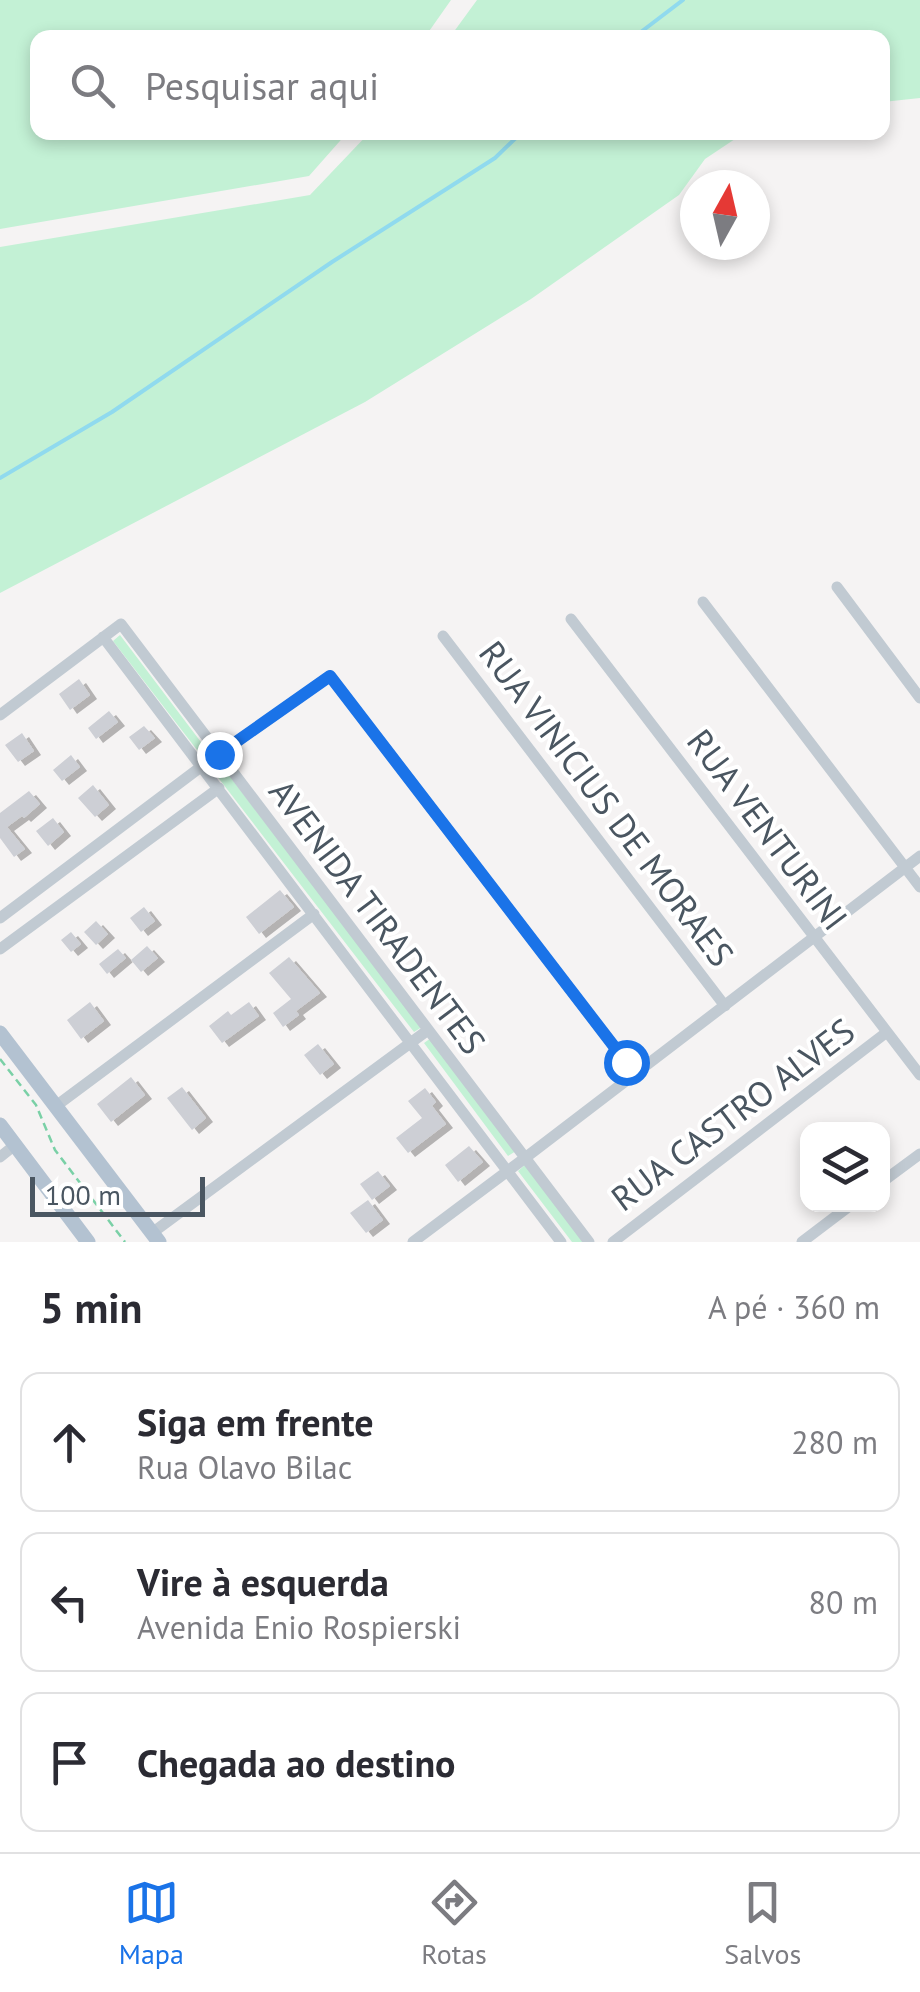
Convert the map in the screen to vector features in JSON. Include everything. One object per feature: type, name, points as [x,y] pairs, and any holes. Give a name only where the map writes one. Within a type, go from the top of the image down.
[{"type":"main road","points":[[0,1032],[156,1238]]},
{"type":"main road","points":[[0,1125],[88,1242]]},
{"type":"street","points":[[837,587],[920,698]]},
{"type":"street","points":[[703,602],[920,887]]},
{"type":"street","name":"RUA VENTURINI","points":[[572,618],[920,1075]]},
{"type":"street","name":"AVENIDA TIRADENTES","points":[[562,1242],[103,637],[121,624],[589,1242]]},
{"type":"street","name":"RUA VINICIUS DE MORAES","points":[[443,636],[725,1006]]},
{"type":"street","points":[[0,715],[103,637]]},
{"type":"street","points":[[0,918],[202,766],[330,676],[636,1074]]},
{"type":"street","points":[[0,950],[219,788]]},
{"type":"street","points":[[412,1242],[920,856]]},
{"type":"street","points":[[56,1106],[314,914]]},
{"type":"street","points":[[156,1238],[428,1030]]},
{"type":"street","name":"RUA CASTRO ALVES","points":[[613,1242],[887,1032]]},
{"type":"street","points":[[0,1157],[15,1145]]},
{"type":"street","points":[[890,1176],[920,1154]]},
{"type":"street","points":[[802,1242],[841,1212]]},
{"type":"path","points":[[0,1059],[36,1105],[56,1150],[125,1242]]},
{"type":"green space","points":[[0,0],[451,0],[430,30],[30,30],[30,140],[341,140],[309,176],[0,229]]},
{"type":"green space","points":[[477,0],[920,0],[920,98],[890,101],[890,30],[455,30]]},
{"type":"green space","points":[[362,140],[734,140],[705,159],[697,170],[680,170],[679,195],[531,299],[365,402],[0,593],[0,247],[310,195]]},
{"type":"green space","points":[[120,635],[210,754],[204,759],[113,641]]},
{"type":"green space","points":[[218,761],[422,1027],[414,1032],[210,767]]},
{"type":"green space","points":[[431,1038],[516,1151],[508,1156],[424,1043]]},
{"type":"green space","points":[[526,1164],[585,1242],[572,1242],[518,1171]]},
{"type":"building","points":[[79,679],[90,695],[70,710],[59,694]]},
{"type":"building","points":[[109,711],[118,722],[96,739],[88,728]]},
{"type":"building","points":[[144,726],[155,738],[139,750],[129,737]]},
{"type":"building","points":[[22,733],[34,751],[18,762],[5,745]]},
{"type":"building","points":[[71,755],[80,767],[62,781],[53,770]]},
{"type":"building","points":[[93,785],[109,805],[95,817],[78,798]]},
{"type":"building","points":[[29,791],[40,804],[7,827],[25,849],[14,857],[0,838],[0,813]]},
{"type":"building","points":[[53,818],[64,832],[48,846],[36,831]]},
{"type":"building","points":[[280,890],[294,907],[259,934],[246,917]]},
{"type":"building","points":[[144,907],[155,921],[141,932],[130,918]]},
{"type":"building","points":[[96,921],[108,934],[96,945],[84,932]]},
{"type":"building","points":[[71,932],[81,944],[71,952],[61,940]]},
{"type":"building","points":[[147,946],[158,958],[141,972],[131,960]]},
{"type":"building","points":[[118,949],[126,958],[107,974],[99,964]]},
{"type":"building","points":[[289,957],[320,993],[283,1027],[273,1013],[291,999],[269,973]]},
{"type":"building","points":[[90,1002],[104,1021],[81,1039],[67,1020]]},
{"type":"building","points":[[249,1002],[259,1016],[222,1043],[209,1026],[228,1011],[231,1015]]},
{"type":"building","points":[[318,1044],[334,1064],[320,1075],[304,1055]]},
{"type":"building","points":[[131,1077],[145,1095],[111,1122],[97,1104]]},
{"type":"building","points":[[182,1087],[206,1118],[192,1130],[167,1098]]},
{"type":"building","points":[[425,1088],[436,1102],[432,1106],[446,1124],[408,1153],[396,1138],[422,1118],[408,1101]]},
{"type":"building","points":[[469,1146],[483,1162],[458,1182],[445,1165]]},
{"type":"building","points":[[378,1171],[390,1186],[372,1200],[360,1184]]},
{"type":"building","points":[[368,1200],[383,1220],[366,1233],[350,1213]]},
{"type":"waterway","points":[[644,30],[683,0]]},
{"type":"waterway","points":[[0,478],[112,412],[332,262],[495,158],[514,140]]},
{"type":"route","points":[[219,754],[330,676],[626,1062]]}]
